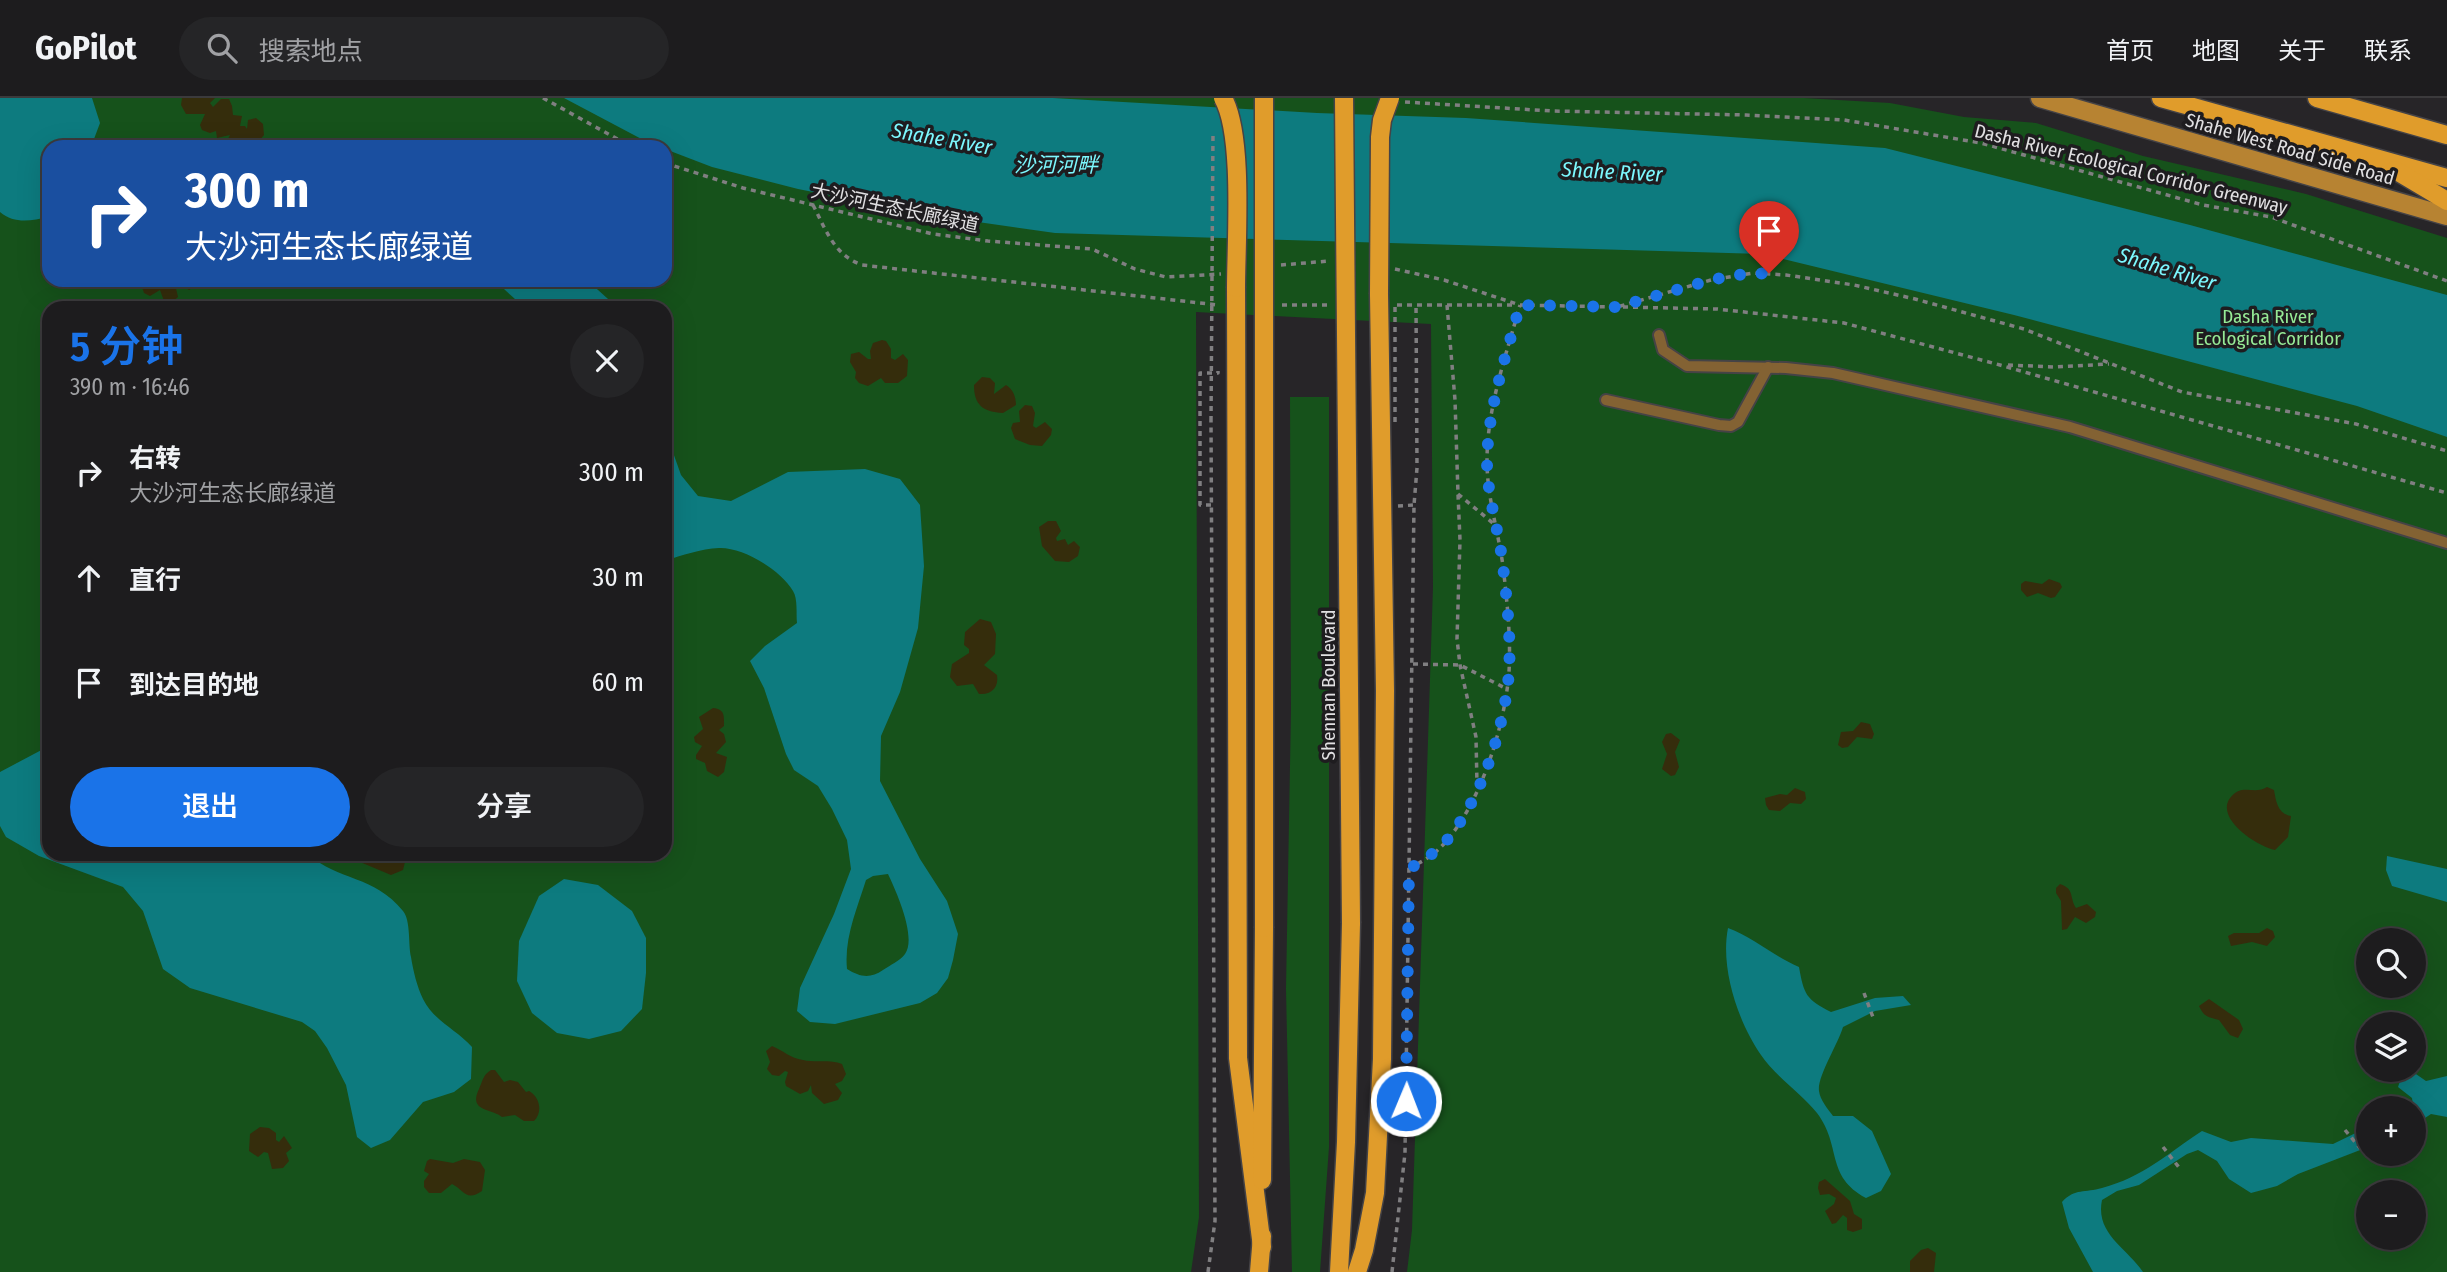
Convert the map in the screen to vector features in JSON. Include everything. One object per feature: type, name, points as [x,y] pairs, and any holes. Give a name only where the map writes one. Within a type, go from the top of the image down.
[{"type":"main road","points":[[1223,98],[1229,107],[1235,145],[1233,289],[1238,1058],[1262,1247]]},
{"type":"main road","points":[[1259,1272],[1262,1247],[1264,928],[1264,98]]},
{"type":"main road","name":"Shennan Boulevard","points":[[1339,1272],[1346,1142],[1351,923],[1344,98]]},
{"type":"main road","name":"Shahe West Road Side Road","points":[[2040,98],[2447,216]]},
{"type":"main road","points":[[2161,98],[2447,178]]},
{"type":"main road","points":[[2318,98],[2447,135]]},
{"type":"main road","points":[[1357,1272],[1375,1193],[1382,1059],[1385,691],[1379,299],[1380,137],[1382,120],[1398,100]]},
{"type":"main road","points":[[2374,158],[2447,201]]},
{"type":"lane","points":[[1659,335],[1663,350],[1687,366],[1768,367],[1833,373],[2070,427],[2447,543]]},
{"type":"lane","points":[[1606,400],[1731,426],[1738,422],[1768,367]]},
{"type":"path","points":[[543,98],[619,140]]},
{"type":"path","name":"Dasha River Ecological Corridor Greenway","points":[[1398,100],[1552,111],[1746,114],[1844,120],[1981,143],[2203,205],[2272,217],[2447,281]]},
{"type":"path","points":[[1208,1272],[1215,1221],[1211,506],[1213,125]]},
{"type":"path","name":"大沙河生态长廊绿道","points":[[672,165],[715,180],[933,234],[1092,249],[1135,268],[1166,277],[1194,277],[1233,289]]},
{"type":"path","points":[[813,205],[840,253],[862,265],[1192,303],[1233,289]]},
{"type":"path","points":[[1277,265],[1336,261]]},
{"type":"path","points":[[1387,267],[1457,284],[1520,305]]},
{"type":"path","points":[[1617,307],[1735,275],[1753,273],[1854,285],[2024,329],[2182,392],[2356,424],[2447,451]]},
{"type":"path","points":[[1379,299],[1416,304],[1717,309],[1807,317],[1880,331],[2447,493]]},
{"type":"path","points":[[1392,1272],[1405,1153],[1414,505],[1417,468],[1416,304]]},
{"type":"path","points":[[1447,304],[1455,400],[1460,540],[1457,639],[1476,737],[1477,791]]},
{"type":"path","points":[[1275,305],[1340,305]]},
{"type":"path","points":[[1409,869],[1432,855],[1447,840],[1477,791],[1496,736],[1507,689],[1508,618],[1502,562],[1488,481],[1490,424],[1495,394],[1520,305]]},
{"type":"path","points":[[1211,506],[1200,505],[1200,373],[1218,373],[1218,360]]},
{"type":"path","points":[[2000,365],[2055,367],[2111,364]]},
{"type":"path","points":[[1458,494],[1494,524]]},
{"type":"path","points":[[1395,500],[1395,506],[1414,505]]},
{"type":"path","points":[[1413,664],[1460,664],[1507,689]]},
{"type":"path","points":[[1864,993],[1874,1020]]},
{"type":"path","points":[[2344,1130],[2356,1144]]},
{"type":"path","points":[[2163,1147],[2181,1170]]},
{"type":"green space","name":"Dasha River Ecological Corridor","points":[[0,98],[1804,98],[1890,103],[1964,117],[2036,123],[2143,156],[2306,194],[2447,238],[2447,1272],[1407,1272],[1412,1230],[1433,587],[1431,324],[1196,312],[1199,1217],[1191,1272],[0,1272]]},
{"type":"green space","points":[[1290,397],[1329,397],[1329,1147],[1320,1272],[1292,1272],[1286,989],[1291,710]]},
{"type":"sand","points":[[182,98],[215,98],[210,103],[213,107],[221,99],[229,99],[233,115],[242,116],[240,126],[247,129],[248,120],[256,118],[263,124],[264,135],[260,140],[228,140],[230,135],[217,138],[216,131],[210,133],[202,130],[200,125],[205,114],[186,114],[181,105]]},
{"type":"sand","points":[[142,287],[176,287],[178,297],[173,301],[164,301],[160,290],[150,296],[144,293]]},
{"type":"sand","points":[[886,341],[891,349],[891,358],[895,360],[903,354],[908,360],[907,376],[898,383],[885,383],[881,378],[868,386],[859,383],[850,362],[851,354],[859,352],[871,359],[873,343]]},
{"type":"sand","points":[[982,377],[990,378],[995,383],[994,394],[1006,385],[1014,394],[1016,405],[1003,413],[981,406],[976,398],[974,385]]},
{"type":"sand","points":[[1025,405],[1032,406],[1035,413],[1033,426],[1036,428],[1045,422],[1052,429],[1051,435],[1042,446],[1015,439],[1011,428],[1013,423],[1020,422],[1019,411]]},
{"type":"sand","points":[[1048,521],[1056,521],[1061,531],[1057,541],[1065,539],[1068,545],[1074,541],[1080,547],[1078,556],[1069,562],[1055,561],[1042,546],[1039,527]]},
{"type":"sand","points":[[2049,579],[2060,583],[2062,587],[2055,597],[2038,593],[2027,597],[2021,590],[2021,584],[2025,581],[2042,584]]},
{"type":"sand","points":[[980,619],[991,622],[996,634],[995,654],[984,665],[997,675],[997,683],[991,692],[984,694],[979,694],[973,684],[957,686],[950,677],[952,664],[969,653],[969,649],[964,645],[965,632]]},
{"type":"sand","points":[[713,708],[723,714],[724,726],[719,730],[724,734],[726,742],[716,753],[727,757],[724,772],[718,777],[707,771],[705,763],[696,759],[702,746],[695,742],[694,737],[703,729],[699,717]]},
{"type":"sand","points":[[1861,722],[1870,724],[1874,734],[1872,739],[1857,737],[1848,747],[1842,748],[1838,745],[1841,732],[1853,731]]},
{"type":"sand","points":[[1671,733],[1680,740],[1675,752],[1679,767],[1675,775],[1671,776],[1662,769],[1667,754],[1662,742],[1666,734]]},
{"type":"sand","points":[[2267,787],[2274,790],[2280,810],[2291,816],[2288,837],[2275,850],[2246,836],[2237,828],[2227,810],[2228,801],[2235,793]]},
{"type":"sand","points":[[1795,788],[1805,792],[1806,799],[1801,804],[1790,803],[1780,811],[1769,810],[1765,798],[1787,795]]},
{"type":"sand","points":[[358,861],[405,861],[403,870],[391,875]]},
{"type":"sand","points":[[2060,884],[2070,891],[2076,908],[2087,904],[2096,912],[2095,917],[2086,923],[2075,917],[2067,929],[2062,930],[2061,901],[2056,893]]},
{"type":"sand","points":[[2267,928],[2273,931],[2275,937],[2267,946],[2252,942],[2231,946],[2228,936],[2234,933],[2259,933]]},
{"type":"sand","points":[[2209,999],[2239,1020],[2243,1029],[2238,1038],[2230,1035],[2219,1020],[2203,1012],[2199,1006]]},
{"type":"sand","points":[[772,1046],[798,1059],[842,1064],[846,1074],[842,1081],[835,1084],[842,1093],[838,1100],[824,1104],[812,1093],[811,1085],[808,1091],[800,1094],[786,1086],[788,1072],[785,1071],[779,1076],[772,1075],[767,1069],[770,1062],[766,1051]]},
{"type":"sand","points":[[495,1070],[504,1082],[518,1082],[526,1092],[529,1091],[536,1097],[539,1109],[534,1121],[524,1121],[515,1115],[502,1117],[479,1106],[476,1096],[486,1074]]},
{"type":"sand","points":[[260,1127],[269,1128],[276,1133],[276,1140],[279,1142],[284,1136],[292,1148],[286,1153],[289,1161],[283,1168],[272,1169],[268,1153],[264,1152],[258,1157],[249,1151],[250,1134]]},
{"type":"sand","points":[[430,1159],[453,1163],[464,1159],[480,1162],[485,1170],[482,1191],[469,1195],[452,1184],[441,1193],[429,1193],[424,1187],[424,1181],[429,1174],[424,1171]]},
{"type":"sand","points":[[1825,1179],[1850,1201],[1854,1214],[1862,1219],[1862,1229],[1853,1232],[1847,1230],[1847,1218],[1843,1215],[1832,1224],[1825,1211],[1834,1204],[1836,1198],[1829,1194],[1820,1195],[1818,1188],[1819,1182]]},
{"type":"sand","points":[[1928,1248],[1936,1253],[1934,1272],[1910,1272],[1910,1261],[1921,1250]]},
{"type":"water","points":[[0,98],[92,98],[100,123],[94,140],[42,140],[42,218],[17,220],[0,212]]},
{"type":"water","name":"沙河河畔","points":[[564,98],[1053,98],[1317,113],[1466,118],[1885,148],[2190,225],[2447,295],[2447,437],[2357,406],[2014,315],[1762,254],[1055,233],[929,215],[798,189],[712,167],[672,152],[672,140],[643,140]]},
{"type":"water","points":[[502,287],[595,287],[610,301],[517,301]]},
{"type":"water","points":[[672,450],[681,475],[698,496],[731,501],[788,472],[865,469],[900,479],[920,505],[924,566],[918,628],[900,692],[881,736],[880,781],[920,859],[947,901],[958,934],[948,978],[937,993],[920,1003],[835,1024],[810,1022],[797,1011],[800,988],[834,914],[851,869],[847,840],[832,809],[818,786],[794,770],[764,688],[750,661],[765,646],[797,623],[796,598],[780,575],[739,551],[719,548],[672,559]],"holes":[[[888,874],[900,902],[909,937],[905,954],[878,973],[869,976],[847,969],[847,946],[866,880]]]},
{"type":"water","points":[[42,750],[42,857],[6,837],[0,826],[0,772]]},
{"type":"water","points":[[2387,856],[2447,869],[2447,902],[2392,886],[2386,870]]},
{"type":"water","points":[[53,861],[317,861],[368,884],[392,899],[406,915],[417,984],[433,1013],[472,1047],[471,1079],[454,1092],[423,1102],[390,1140],[371,1148],[357,1137],[346,1085],[315,1031],[302,1022],[190,988],[163,969],[143,911],[123,887]]},
{"type":"water","points":[[564,879],[598,885],[632,911],[646,938],[642,1009],[621,1031],[589,1039],[557,1033],[532,1013],[517,981],[519,941],[539,896]]},
{"type":"water","points":[[1728,928],[1799,967],[1808,995],[1831,1012],[1875,998],[1903,996],[1911,1005],[1875,1011],[1843,1027],[1819,1085],[1821,1098],[1833,1116],[1853,1116],[1872,1131],[1891,1174],[1881,1191],[1866,1198],[1845,1180],[1839,1170],[1825,1125],[1817,1113],[1774,1071],[1753,1042],[1738,1011],[1729,977],[1726,944]]},
{"type":"water","points":[[2447,1076],[2447,1117],[2431,1114],[2426,1117],[2426,1096],[2409,1096],[2398,1087],[2400,1082],[2426,1082]]},
{"type":"water","points":[[2202,1131],[2231,1142],[2251,1138],[2333,1144],[2356,1133],[2356,1152],[2298,1174],[2277,1186],[2251,1193],[2229,1179],[2217,1161],[2198,1150],[2187,1154],[2139,1185],[2117,1191],[2102,1200],[2101,1212],[2108,1231],[2143,1272],[2093,1272],[2069,1228],[2062,1202],[2076,1193],[2102,1188],[2130,1178]]},
{"type":"route","points":[[1406,1101],[1409,869],[1432,855],[1447,840],[1477,791],[1496,736],[1507,689],[1508,618],[1502,562],[1489,492],[1487,458],[1495,394],[1520,305],[1617,307],[1711,280],[1769,273]]},
{"type":"water label","name":"Shahe River","points":[[942,139]]},
{"type":"water label","name":"Shahe River","points":[[1612,172]]},
{"type":"water label","name":"Shahe River","points":[[2167,269]]}]
